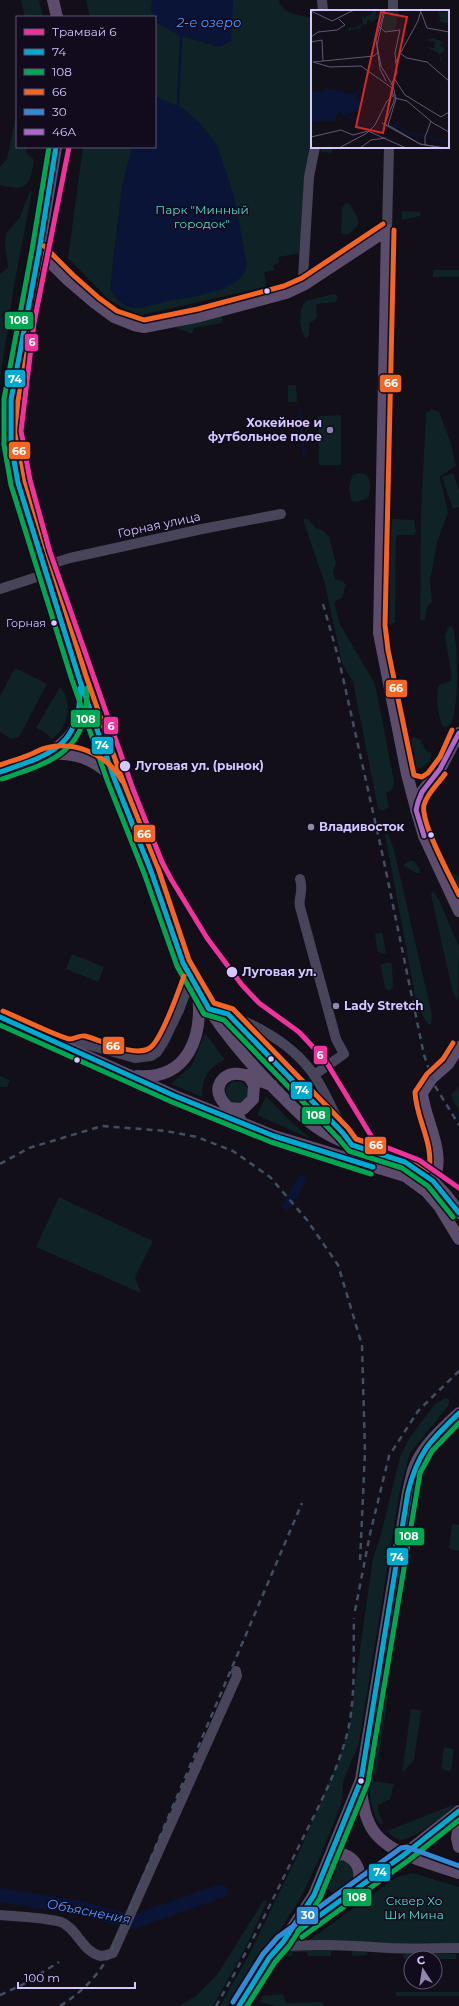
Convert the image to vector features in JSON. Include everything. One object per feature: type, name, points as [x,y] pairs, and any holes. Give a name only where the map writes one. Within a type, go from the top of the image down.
[{"type":"main road","points":[[53,0],[57,16]]},
{"type":"main road","points":[[56,148],[39,251],[12,393],[10,420],[15,470],[79,678],[114,778],[152,871],[183,963],[209,1009],[239,1049],[272,1086],[311,1123],[324,1132],[352,1146],[405,1162],[433,1181],[450,1200],[459,1213]]},
{"type":"main road","points":[[39,251],[68,280],[114,317],[134,325],[144,327],[166,324],[286,294],[305,284],[387,230]]},
{"type":"main road","points":[[387,230],[378,625],[381,652],[408,780],[416,810],[428,844],[459,911]]},
{"type":"main road","points":[[49,754],[72,734],[80,717],[81,698],[79,678]]},
{"type":"main road","points":[[416,810],[422,792],[433,779],[452,749],[459,733]]},
{"type":"main road","points":[[0,772],[49,754],[64,753],[85,757],[101,765],[114,778]]},
{"type":"main road","points":[[408,780],[414,786],[420,786],[433,779]]},
{"type":"main road","points":[[130,1075],[157,1075],[175,1068],[182,1062],[194,1043],[199,1023],[200,1007],[197,989]]},
{"type":"main road","points":[[0,1017],[206,1108],[283,1139],[405,1176],[427,1192],[439,1206],[459,1239]]},
{"type":"main road","points":[[433,1181],[438,1172],[439,1159],[422,1093],[432,1078],[454,1067],[459,1047]]},
{"type":"main road","points":[[206,1108],[243,1109],[253,1100],[254,1086],[249,1078],[239,1049]]},
{"type":"main road","points":[[245,1124],[222,1103],[219,1095],[219,1087],[223,1080],[233,1074],[242,1074],[272,1086]]},
{"type":"main road","points":[[239,2006],[269,1958],[307,1908],[331,1856],[360,1783],[413,1471],[420,1455],[443,1428],[459,1413]]},
{"type":"main road","points":[[360,1783],[366,1815],[371,1828],[385,1843],[405,1854],[459,1873]]},
{"type":"main road","points":[[281,1944],[405,1854],[459,1811]]},
{"type":"main road","points":[[459,1826],[456,1838],[459,1847]]},
{"type":"main road","points":[[331,1856],[343,1854],[355,1862],[360,1876],[357,1888]]},
{"type":"street","points":[[322,0],[323,10]]},
{"type":"street","points":[[305,284],[303,277],[309,177],[315,148]]},
{"type":"street","points":[[387,230],[389,148]]},
{"type":"street","name":"Горная улица","points":[[0,589],[45,570],[66,559],[202,529],[281,514]]},
{"type":"street","points":[[300,879],[303,892],[300,900],[300,907],[336,1039],[344,1054],[314,1075]]},
{"type":"street","points":[[68,1047],[82,1043],[135,1058],[151,1056],[157,1052],[164,1041],[179,1010],[191,978]]},
{"type":"street","points":[[209,1009],[228,1014],[262,1029],[303,1062],[314,1075],[352,1146]]},
{"type":"street","points":[[0,1915],[62,1922],[71,1929],[84,1945],[101,1956],[113,1953],[237,1676],[236,1671]]},
{"type":"street","points":[[281,1944],[369,1946],[389,1948],[459,1948]]},
{"type":"green space","points":[[21,0],[39,0],[43,16],[25,16]]},
{"type":"green space","name":"Парк \"Минный городок\"","points":[[86,0],[279,0],[283,8],[287,11],[311,18],[311,143],[301,224],[301,253],[279,257],[279,263],[273,265],[274,270],[264,272],[266,281],[265,287],[137,316],[109,300],[68,258],[83,148],[156,148],[156,16],[90,16]]},
{"type":"green space","points":[[16,115],[16,148],[27,148],[26,153],[34,160],[31,176],[26,185],[16,188],[0,185],[0,167],[7,159]]},
{"type":"green space","points":[[321,148],[332,148],[332,153],[321,152]]},
{"type":"green space","points":[[30,191],[32,192],[14,286],[0,378],[0,274],[8,268],[5,243],[6,234],[20,217]]},
{"type":"green space","points":[[346,203],[350,204],[357,217],[358,223],[354,230],[349,234],[341,234],[342,208]]},
{"type":"green space","points":[[402,211],[421,212],[420,216],[402,220]]},
{"type":"green space","points":[[433,270],[459,270],[459,277],[433,277]]},
{"type":"green space","points":[[334,294],[338,296],[336,302],[316,304],[317,318],[309,324],[309,335],[305,338],[300,319],[303,304],[306,301]]},
{"type":"green space","points":[[221,316],[223,320],[221,323],[194,328],[192,334],[177,328],[178,326]]},
{"type":"green space","points":[[288,385],[296,385],[297,402],[288,402]]},
{"type":"green space","points":[[432,409],[439,412],[451,443],[456,466],[440,476],[448,512],[437,542],[430,580],[432,602],[427,607],[425,620],[422,620],[420,618],[421,513],[426,413]]},
{"type":"green space","name":"Хокейное и футбольное поле","points":[[341,415],[341,465],[319,465],[318,416]]},
{"type":"green space","points":[[358,473],[366,474],[370,482],[370,488],[368,498],[356,502],[351,501],[349,488],[352,476]]},
{"type":"green space","points":[[453,473],[459,491],[459,507],[453,509],[442,477]]},
{"type":"green space","points":[[304,519],[308,519],[316,528],[324,531],[329,537],[336,563],[333,571],[335,579],[343,581],[346,585],[342,598],[334,602],[340,624],[375,684],[394,781],[393,789],[386,793],[389,807],[382,811],[378,808],[353,682],[342,663],[325,584],[304,523]]},
{"type":"green space","points":[[391,519],[414,520],[416,532],[414,535],[398,535],[396,538],[395,622],[390,625],[387,622],[389,524]]},
{"type":"green space","points":[[452,626],[457,659],[456,704],[451,723],[444,727],[440,719],[437,694],[439,685],[451,681],[452,678],[445,636],[448,628]]},
{"type":"green space","points":[[15,668],[47,684],[19,737],[11,739],[0,732],[0,696]]},
{"type":"green space","points":[[60,687],[67,700],[67,715],[62,729],[51,739],[46,733],[36,728]]},
{"type":"green space","points":[[413,737],[421,740],[426,751],[432,753],[430,761],[420,769],[414,767],[409,740]]},
{"type":"green space","points":[[385,834],[388,834],[394,850],[432,1015],[431,1025],[428,1024],[417,1006]]},
{"type":"green space","points":[[414,861],[420,869],[420,873],[416,873],[404,866],[404,864]]},
{"type":"green space","points":[[449,869],[459,878],[459,898],[447,870]]},
{"type":"green space","points":[[433,891],[439,900],[459,947],[458,1001],[453,993],[431,895]]},
{"type":"green space","points":[[382,932],[386,953],[381,954],[377,950],[375,934]]},
{"type":"green space","points":[[72,954],[104,967],[98,982],[66,969]]},
{"type":"green space","points":[[390,962],[392,965],[393,988],[389,991],[385,988],[381,966],[382,964]]},
{"type":"green space","points":[[205,1033],[225,1060],[214,1066],[207,1074],[203,1085],[202,1097],[171,1084],[192,1065]]},
{"type":"green space","points":[[0,1076],[10,1080],[7,1087],[0,1087]]},
{"type":"green space","points":[[233,1081],[241,1081],[248,1088],[248,1096],[241,1103],[233,1103],[226,1096],[226,1088]]},
{"type":"green space","points":[[459,1087],[459,1110],[452,1099],[451,1094]]},
{"type":"green space","points":[[266,1096],[289,1120],[311,1139],[257,1115]]},
{"type":"green space","points":[[59,1197],[153,1241],[135,1277],[141,1293],[36,1247]]},
{"type":"green space","points":[[445,1398],[449,1399],[449,1405],[410,1453],[400,1490],[359,1743],[343,1782],[342,1802],[321,1855],[300,1899],[276,1937],[260,1954],[230,2003],[227,2006],[220,2006],[250,1953],[302,1846],[340,1757],[349,1727],[373,1558],[380,1538],[400,1457],[410,1437],[435,1404]]},
{"type":"green space","points":[[452,1524],[459,1525],[459,1551],[449,1549]]},
{"type":"green space","points":[[388,1693],[388,1698],[376,1775],[370,1775],[383,1694]]},
{"type":"green space","points":[[411,1709],[420,1710],[421,1712],[414,1760],[402,1773]]},
{"type":"green space","points":[[444,1747],[454,1749],[451,1771],[441,1769]]},
{"type":"green space","points":[[372,1781],[394,1784],[390,1799],[378,1805],[383,1824],[379,1823],[373,1808],[370,1796],[370,1785]]},
{"type":"green space","points":[[455,1804],[429,1826],[405,1839],[400,1840],[395,1838],[387,1831]]},
{"type":"green space","points":[[343,1859],[349,1864],[353,1872],[354,1880],[347,1890],[340,1895],[335,1895],[329,1890],[328,1880],[335,1861]]},
{"type":"green space","name":"Сквер Хо Ши Мина","points":[[413,1873],[459,1887],[459,1944],[305,1943],[397,1877]]},
{"type":"green space","points":[[264,1900],[267,1901],[266,1904],[244,1951],[213,2006],[179,2006],[196,1996],[217,1975]]},
{"type":"green space","points":[[292,1950],[352,1950],[331,1951],[331,1956],[308,1956],[307,1952],[292,1952],[292,1956],[287,1956]]},
{"type":"green space","points":[[352,1950],[366,1950],[368,1955],[352,1956]]},
{"type":"green space","points":[[443,1954],[456,1954],[456,1959],[443,1959]]},
{"type":"green space","points":[[396,1992],[459,1992],[459,1996],[396,1996]]},
{"type":"green space","points":[[283,1994],[286,2003],[322,2002],[325,2006],[276,2006],[260,2002],[262,1996]]},
{"type":"water","name":"2-е озеро","points":[[152,0],[233,0],[231,41],[219,47],[181,36],[156,23],[156,16],[153,16],[151,9]]},
{"type":"water","points":[[156,96],[184,109],[200,123],[217,145],[234,196],[247,265],[243,274],[236,281],[214,292],[143,307],[131,308],[123,304],[114,295],[110,288],[122,186],[132,148],[156,148]]},
{"type":"waterway","points":[[178,107],[181,36]]},
{"type":"waterway","points":[[300,411],[304,456]]},
{"type":"waterway","points":[[287,1206],[302,1179]]},
{"type":"waterway","name":"Объяснения","points":[[0,1895],[80,1908],[133,1922],[221,1891]]},
{"type":"railway","points":[[323,604],[339,660],[383,857],[424,1055],[435,1086],[459,1125]]},
{"type":"railway","points":[[0,1164],[29,1148],[102,1126],[166,1131],[197,1137],[233,1151],[270,1177],[307,1220],[338,1265],[362,1345],[365,1452],[360,1562]]},
{"type":"railway","points":[[355,1611],[370,1534],[389,1456],[418,1411],[459,1371]]},
{"type":"railway","points":[[60,2006],[75,1995],[94,1977],[110,1954],[302,1503]]},
{"type":"railway","points":[[216,2006],[238,1968],[319,1806],[344,1746],[351,1716],[354,1674],[354,1618]]},
{"type":"railway","points":[[0,1995],[22,1985],[59,1962]]},
{"type":"tram line","name":"6","points":[[69,148],[34,323],[21,431],[30,480],[50,552],[133,789],[162,862],[171,879],[207,938],[242,985],[259,1003],[299,1032],[325,1060],[373,1139],[383,1146],[419,1160],[459,1188]]},
{"type":"transit line","name":"108","points":[[49,148],[32,250],[4,399],[4,445],[11,485],[72,680],[107,780],[144,873],[177,966],[204,1014],[224,1020],[349,1151],[402,1168],[428,1186],[453,1217]]},
{"type":"transit line","name":"74","points":[[56,148],[39,251],[11,400],[11,444],[18,483],[79,678],[114,778],[151,871],[183,963],[209,1009],[228,1014],[343,1133],[352,1145],[405,1162],[433,1181],[459,1213]]},
{"type":"transit line","name":"66","points":[[44,246],[99,298],[117,311],[144,320],[198,309],[284,286],[302,278],[383,224]]},
{"type":"transit line","name":"66","points":[[394,230],[385,625],[388,650],[414,775],[422,777],[428,773],[440,757],[452,730]]},
{"type":"transit line","name":"66","points":[[46,252],[18,401],[18,443],[25,481],[86,676],[121,776],[158,868],[189,960],[214,1003],[233,1009],[348,1128],[356,1139],[408,1156],[429,1170],[429,1150],[418,1112],[415,1092],[427,1074],[443,1059],[453,1043]]},
{"type":"transit line","name":"74","points":[[0,772],[47,754],[59,746],[68,736],[75,724],[79,708],[80,688]]},
{"type":"transit line","name":"108","points":[[2,779],[21,773],[52,759],[65,750],[75,740],[82,726],[86,709],[87,688]]},
{"type":"transit line","name":"46А","points":[[424,836],[416,810],[418,802],[422,792],[440,769],[459,733]]},
{"type":"transit line","name":"66","points":[[0,765],[44,749],[57,746],[68,746],[79,748],[99,757],[116,772],[122,781]]},
{"type":"transit line","name":"66","points":[[445,774],[425,801],[424,813],[431,836],[459,895]]},
{"type":"transit line","name":"66","points":[[3,1011],[66,1038],[72,1039],[85,1036],[119,1048],[137,1051],[145,1050],[151,1047],[160,1034],[170,1013],[184,976]]},
{"type":"transit line","name":"74","points":[[0,1017],[175,1096],[274,1136],[373,1167]]},
{"type":"transit line","name":"108","points":[[0,1025],[172,1102],[271,1142],[371,1174]]},
{"type":"transit line","name":"74","points":[[239,2006],[269,1958],[283,1942],[314,1895],[361,1780],[408,1492],[416,1467],[426,1448],[459,1413]]},
{"type":"transit line","name":"108","points":[[247,2006],[275,1962],[289,1946],[320,1898],[368,1782],[420,1473],[432,1451],[459,1423]]},
{"type":"transit line","name":"74","points":[[298,1931],[405,1854],[459,1811]]},
{"type":"transit line","name":"108","points":[[302,1937],[409,1860],[459,1820]]},
{"type":"transit line","name":"30","points":[[233,2002],[263,1954],[278,1937],[401,1848],[407,1847],[459,1866]]},
{"type":"place","name":"Хокейное и футбольное поле","points":[[330,430]]},
{"type":"place","name":"Горная","points":[[54,623]]},
{"type":"place","name":"Луговая ул. (рынок)","points":[[125,766]]},
{"type":"place","name":"Владивосток","points":[[311,827]]},
{"type":"place","name":"Луговая ул.","points":[[232,972]]},
{"type":"place","name":"Lady Stretch","points":[[336,1006]]}]
